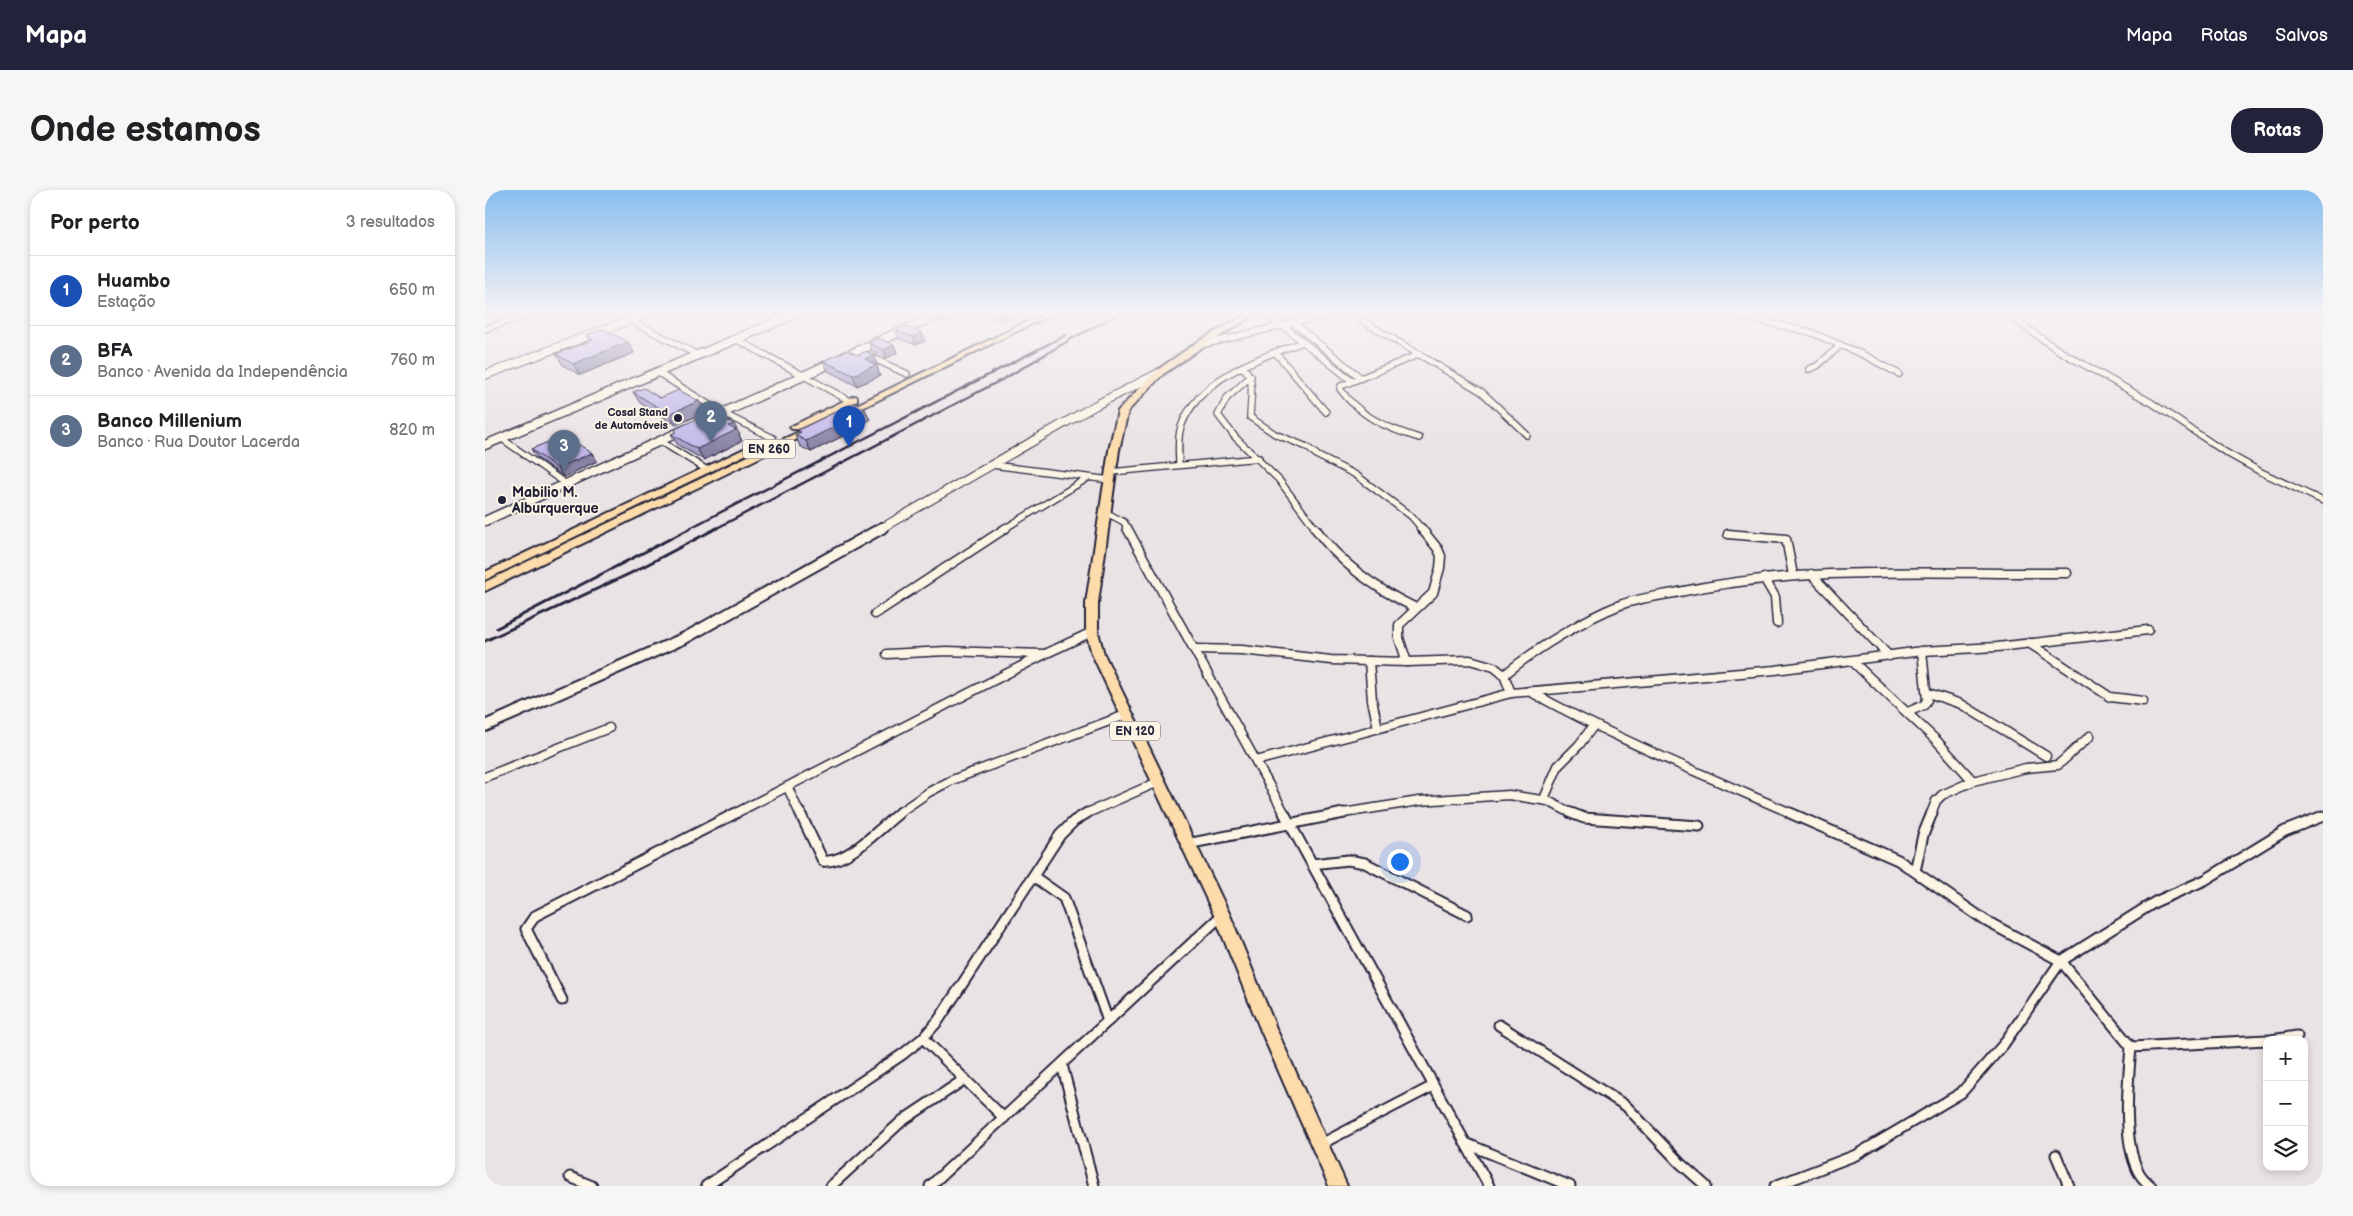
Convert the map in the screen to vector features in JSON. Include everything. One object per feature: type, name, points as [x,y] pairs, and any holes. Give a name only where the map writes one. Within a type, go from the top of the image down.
[{"type":"main road","points":[[485,445],[690,358]]},
{"type":"main road","points":[[485,521],[841,358]]},
{"type":"main road","name":"EN 260","points":[[485,576],[773,438],[817,422],[850,401],[942,358]]},
{"type":"main road","name":"EN 260","points":[[485,588],[948,358]]},
{"type":"main road","name":"EN 120","points":[[1180,358],[1159,373],[1133,398],[1123,411],[1117,433],[1110,476],[1092,603],[1092,632],[1099,654],[1222,915],[1269,1031],[1338,1186]]},
{"type":"main road","points":[[625,508],[635,515]]},
{"type":"street","points":[[485,376],[530,358]]},
{"type":"street","points":[[771,358],[850,401]]},
{"type":"street","points":[[873,358],[907,374]]},
{"type":"street","points":[[1179,465],[1180,429],[1187,414],[1211,388],[1241,367],[1260,358]]},
{"type":"street","points":[[1281,358],[1326,412]]},
{"type":"street","points":[[1323,358],[1352,382]]},
{"type":"street","points":[[1337,358],[1361,378]]},
{"type":"street","points":[[1409,358],[1341,386],[1341,389],[1366,417],[1381,426],[1419,438]]},
{"type":"street","points":[[1427,358],[1482,392],[1527,435]]},
{"type":"street","points":[[1809,369],[1817,366],[1826,358]]},
{"type":"street","points":[[1868,358],[1899,374]]},
{"type":"street","points":[[2070,358],[2153,404],[2224,452],[2323,501]]},
{"type":"street","points":[[1241,367],[1251,376],[1249,409],[1255,421],[1275,434],[1307,447],[1318,456],[1355,475],[1411,516],[1438,549],[1441,556],[1440,568],[1433,592],[1401,622],[1398,632],[1407,662]]},
{"type":"street","points":[[657,372],[722,413],[773,438]]},
{"type":"street","points":[[485,726],[685,638],[807,572],[1096,405],[1159,373]]},
{"type":"street","points":[[1251,376],[1226,400],[1218,415],[1222,423],[1289,490],[1337,555],[1387,594],[1416,608]]},
{"type":"street","points":[[501,438],[566,484]]},
{"type":"street","points":[[660,441],[707,470]]},
{"type":"street","points":[[992,465],[1088,478],[1179,465],[1259,458]]},
{"type":"street","points":[[875,614],[1041,506],[1088,478]]},
{"type":"street","points":[[1105,512],[1124,522],[1177,621],[1196,649],[1489,1186]]},
{"type":"street","points":[[1728,534],[1786,539],[1793,575]]},
{"type":"street","points":[[1504,675],[1517,664],[1568,632],[1621,606],[1718,584],[1811,574],[2067,573]]},
{"type":"street","points":[[1811,574],[1889,656]]},
{"type":"street","points":[[1764,578],[1775,596],[1777,623]]},
{"type":"street","points":[[1256,761],[1511,693],[1775,670],[1922,651],[2029,643],[2148,630]]},
{"type":"street","points":[[562,1000],[526,929],[535,916],[1045,654],[1092,632]]},
{"type":"street","points":[[2029,643],[2110,697],[2143,701]]},
{"type":"street","points":[[1196,649],[1242,650],[1331,660],[1407,662],[1470,660],[1494,667],[1504,675],[1511,693]]},
{"type":"street","points":[[887,654],[946,651],[1045,654]]},
{"type":"street","points":[[1908,712],[1924,705],[1927,700],[1928,693],[1922,651]]},
{"type":"street","points":[[1369,661],[1372,700],[1378,728]]},
{"type":"street","points":[[1851,661],[1937,740],[1973,782]]},
{"type":"street","points":[[1529,691],[1594,725],[1898,860],[1987,921],[2061,962],[2131,1047],[2128,1094],[2133,1151],[2139,1172],[2151,1186]]},
{"type":"street","points":[[1928,693],[1961,704],[2046,756]]},
{"type":"street","points":[[787,788],[823,861],[831,862],[843,858],[907,806],[944,784],[1128,714]]},
{"type":"street","points":[[1544,799],[1559,766],[1579,745],[1594,725]]},
{"type":"street","points":[[485,777],[609,728]]},
{"type":"street","points":[[1915,871],[1923,835],[1936,801],[1950,790],[2026,768],[2058,765],[2090,736]]},
{"type":"street","points":[[706,1186],[859,1084],[923,1038],[938,1020],[1060,835],[1074,821],[1088,812],[1158,782]]},
{"type":"street","points":[[1187,844],[1363,808],[1427,800],[1501,795],[1544,799],[1574,816],[1584,818],[1699,826]]},
{"type":"street","points":[[1775,1186],[1856,1155],[1961,1093],[2003,1046],[2061,962],[2155,902],[2205,880],[2285,831],[2323,816]]},
{"type":"street","points":[[1312,864],[1348,860],[1365,863],[1467,915]]},
{"type":"street","points":[[1034,877],[1064,898],[1108,1021]]},
{"type":"street","points":[[930,1186],[1222,915]]},
{"type":"street","points":[[1499,1026],[1626,1106],[1680,1163],[1706,1186]]},
{"type":"street","points":[[923,1038],[1004,1118]]},
{"type":"street","points":[[2131,1047],[2263,1040]]},
{"type":"street","points":[[1062,1065],[1094,1186]]},
{"type":"street","points":[[831,1186],[902,1121],[965,1079]]},
{"type":"street","points":[[1319,1145],[1433,1086]]},
{"type":"street","points":[[1465,1143],[1570,1186]]},
{"type":"street","points":[[2056,1155],[2069,1186]]},
{"type":"street","points":[[570,1177],[592,1186]]},
{"type":"building","points":[[564,358],[587,358],[573,364]]},
{"type":"building","points":[[828,358],[866,358],[876,365],[853,375],[823,361]]},
{"type":"building","points":[[644,388],[660,398],[679,390],[699,401],[669,414],[633,392]]},
{"type":"building","points":[[854,403],[865,409],[847,418],[850,419],[806,441],[795,435],[801,432],[798,430]]},
{"type":"building","points":[[707,414],[715,414],[734,424],[728,426],[736,430],[697,449],[671,434],[676,432],[675,429]]},
{"type":"building","points":[[548,442],[561,452],[578,444],[592,453],[557,468],[531,449]]},
{"type":"railway","points":[[688,529],[1020,358]]},
{"type":"railway","points":[[715,529],[1007,377],[1038,358]]},
{"type":"railway","points":[[497,628],[691,528]]},
{"type":"railway","points":[[485,641],[631,573],[717,528]]},
{"type":"place","name":"Cosal Stand de Automóveis","points":[[678,418]]},
{"type":"place","name":"BFA","points":[[711,442]]},
{"type":"place","name":"Huambo","points":[[849,447]]},
{"type":"place","name":"Banco Millenium","points":[[564,471]]},
{"type":"place","name":"Mabilio M. Alburquerque","points":[[502,500]]}]
